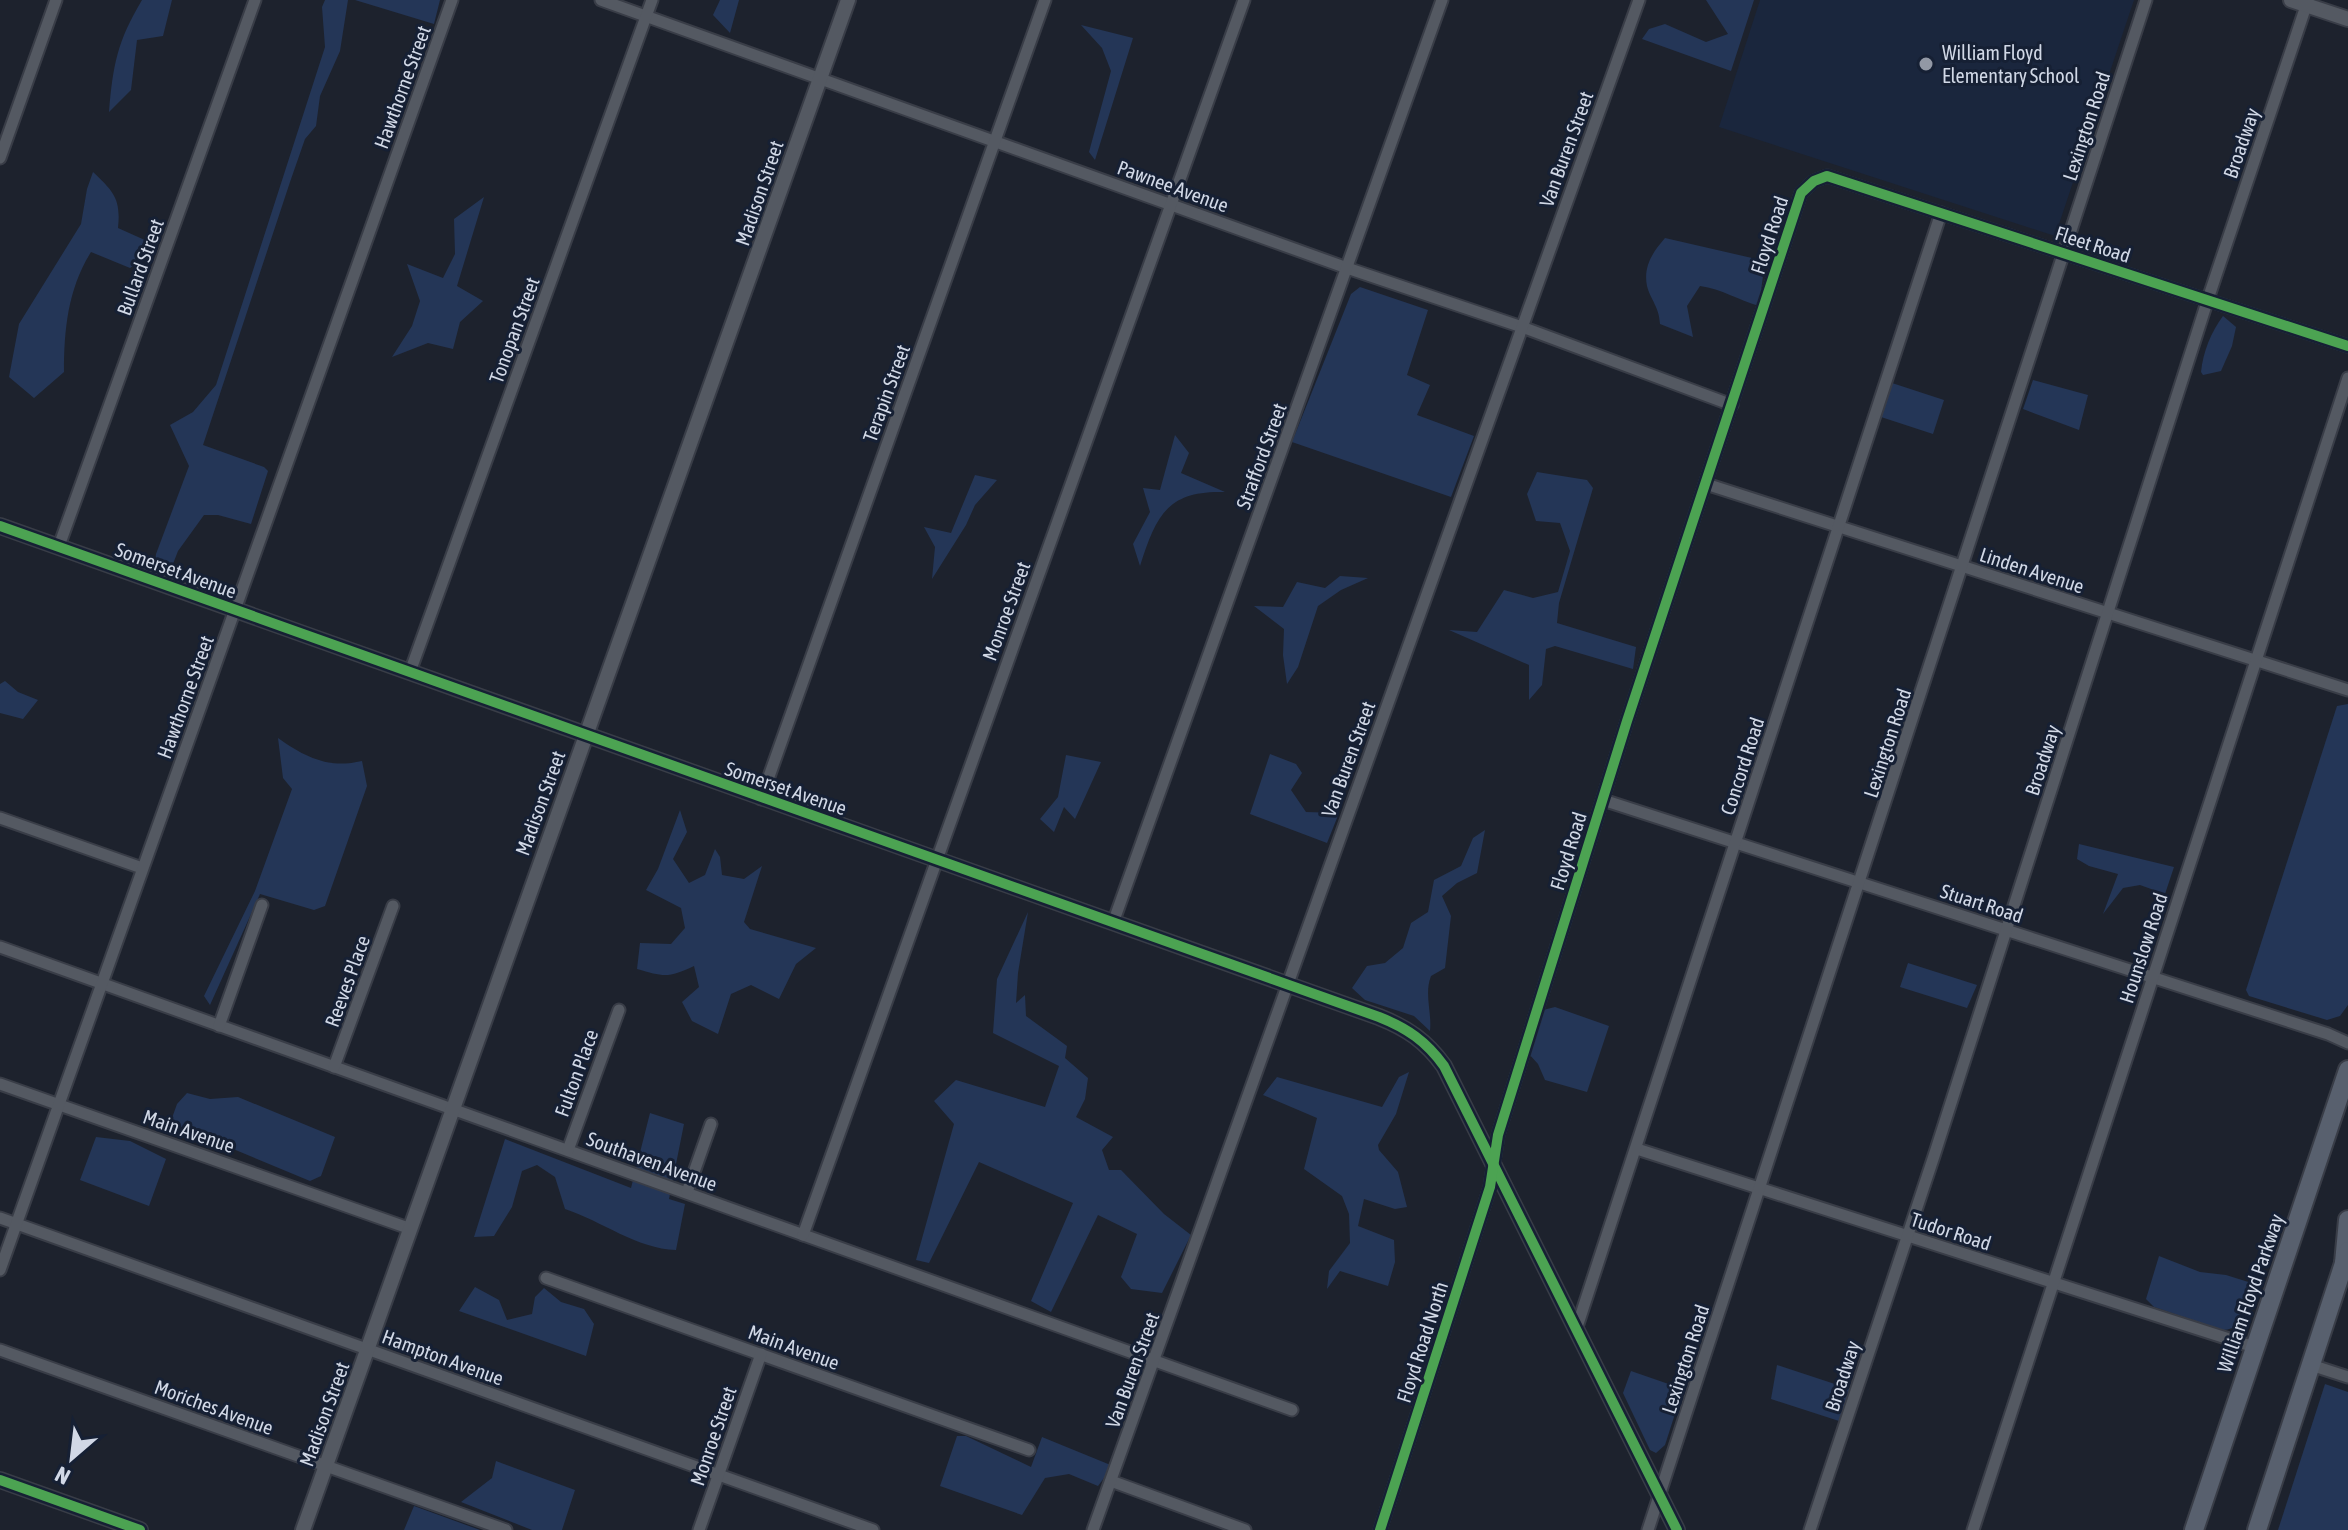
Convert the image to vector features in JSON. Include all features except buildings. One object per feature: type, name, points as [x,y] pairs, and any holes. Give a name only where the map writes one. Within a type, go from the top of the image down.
[{"type":"highway","name":"William Floyd Parkway","points":[[2194,1530],[2348,1070]]},
{"type":"highway","points":[[2257,1530],[2346,1258],[2348,1220]]},
{"type":"street","points":[[0,158],[56,0]]},
{"type":"street","name":"Bullard Street","points":[[59,546],[255,0]]},
{"type":"street","name":"Hawthorne Street","points":[[0,1270],[452,0]]},
{"type":"street","name":"Pawnee Avenue","points":[[601,0],[994,143],[1522,327],[1732,405]]},
{"type":"street","name":"Tonopan Street","points":[[410,672],[652,0]]},
{"type":"street","name":"Madison Street","points":[[303,1530],[848,0]]},
{"type":"street","name":"Terapin Street","points":[[761,799],[1045,0]]},
{"type":"street","name":"Monroe Street","points":[[803,1235],[1244,0]]},
{"type":"street","name":"Strafford Street","points":[[1113,923],[1442,0]]},
{"type":"street","name":"Van Buren Street","points":[[1093,1530],[1639,0]]},
{"type":"street","name":"Lexington Road","points":[[1648,1530],[2146,0]]},
{"type":"street","points":[[2291,0],[2307,2],[2348,19]]},
{"type":"street","name":"Broadway","points":[[1810,1530],[2307,2]]},
{"type":"street","name":"Fleet Road","points":[[1827,176],[2348,346]]},
{"type":"street","name":"Floyd Road","points":[[1494,1164],[1498,1135],[1603,800],[1801,193],[1814,181],[1827,176]]},
{"type":"street","name":"Concord Road","points":[[1576,1330],[1941,213]]},
{"type":"street","name":"Hounslow Road","points":[[1973,1530],[2348,378]]},
{"type":"street","name":"Linden Avenue","points":[[1706,484],[2348,690]]},
{"type":"street","name":"Somerset Avenue","points":[[0,526],[1398,1025],[1420,1039],[1444,1066],[1494,1164]]},
{"type":"street","name":"Stuart Road","points":[[1603,800],[2348,1043]]},
{"type":"street","points":[[0,818],[142,868]]},
{"type":"street","points":[[219,1026],[262,905]]},
{"type":"street","name":"Reeves Place","points":[[334,1067],[393,906]]},
{"type":"street","name":"Southaven Avenue","points":[[0,947],[1292,1410]]},
{"type":"street","name":"Fulton Place","points":[[568,1150],[619,1010]]},
{"type":"street","name":"Main Avenue","points":[[0,1084],[411,1229]]},
{"type":"street","points":[[687,1192],[711,1124]]},
{"type":"street","name":"Tudor Road","points":[[1637,1149],[2254,1347]]},
{"type":"street","points":[[1494,1164],[1677,1530]]},
{"type":"street","name":"Floyd Road North","points":[[1380,1530],[1490,1187],[1494,1164]]},
{"type":"street","name":"Hampton Avenue","points":[[0,1218],[873,1530]]},
{"type":"street","name":"Main Avenue","points":[[546,1278],[1029,1450]]},
{"type":"street","name":"Moriches Avenue","points":[[0,1350],[506,1530]]},
{"type":"street","name":"Monroe Street","points":[[699,1530],[761,1354]]},
{"type":"street","points":[[2311,1365],[2348,1377]]},
{"type":"street","points":[[0,1480],[140,1530]]},
{"type":"street","points":[[1111,1481],[1245,1530]]},
{"type":"shaded area","points":[[142,0],[172,0],[163,36],[137,40],[131,90],[109,112],[118,54]]},
{"type":"shaded area","points":[[325,0],[348,0],[340,51],[320,96],[316,126],[305,139],[290,182],[203,445],[268,471],[251,524],[218,515],[204,515],[178,551],[171,569],[154,571],[156,554],[189,466],[170,425],[193,412],[216,385],[325,47],[322,7]]},
{"type":"shaded area","points":[[355,0],[440,0],[434,24]]},
{"type":"shaded area","points":[[720,0],[739,0],[730,33],[713,15]]},
{"type":"shaded area","points":[[1706,0],[1754,0],[1731,71],[1642,39],[1649,29],[1665,24],[1706,42],[1728,34]]},
{"type":"shaded area","name":"William Floyd Elementary School","points":[[1760,0],[2134,0],[2055,236],[1719,127]]},
{"type":"shaded area","points":[[1081,25],[1133,38],[1095,160],[1089,152],[1111,71],[1102,48]]},
{"type":"shaded area","points":[[93,172],[117,203],[118,228],[147,241],[152,252],[130,268],[91,252],[72,295],[64,372],[34,398],[9,377],[19,324],[81,224]]},
{"type":"shaded area","points":[[484,197],[457,286],[483,301],[460,322],[453,349],[428,343],[392,357],[412,326],[420,301],[407,264],[443,278],[455,254],[454,219]]},
{"type":"shaded area","points":[[1665,238],[1765,261],[1759,306],[1700,286],[1687,306],[1693,337],[1660,324],[1647,286],[1646,272],[1653,254]]},
{"type":"shaded area","points":[[1360,287],[1428,310],[1407,375],[1430,385],[1417,415],[1474,436],[1451,497],[1292,442],[1351,294]]},
{"type":"shaded area","points":[[2223,316],[2236,327],[2232,346],[2221,371],[2203,375],[2206,350]]},
{"type":"shaded area","points":[[2033,380],[2088,395],[2079,430],[2023,409]]},
{"type":"shaded area","points":[[1892,383],[1944,400],[1933,434],[1881,417]]},
{"type":"shaded area","points":[[1175,435],[1189,453],[1181,473],[1225,492],[1205,493],[1177,501],[1159,520],[1140,566],[1133,544],[1150,512],[1143,488],[1160,490]]},
{"type":"shaded area","points":[[1537,472],[1587,480],[1593,488],[1559,603],[1557,623],[1636,647],[1633,669],[1555,646],[1546,649],[1542,685],[1529,700],[1529,665],[1449,630],[1477,632],[1504,590],[1533,598],[1558,592],[1570,551],[1560,523],[1536,521],[1527,494]]},
{"type":"shaded area","points":[[975,475],[997,480],[975,505],[932,579],[935,547],[924,527],[951,533]]},
{"type":"shaded area","points":[[1340,576],[1368,578],[1341,590],[1318,606],[1298,667],[1287,684],[1283,655],[1284,629],[1254,606],[1283,607],[1297,582],[1325,588]]},
{"type":"shaded area","points":[[5,681],[18,692],[38,700],[23,719],[0,713],[0,684]]},
{"type":"shaded area","points":[[2348,704],[2348,1005],[2340,1016],[2327,1020],[2249,996],[2246,990],[2337,706]]},
{"type":"shaded area","points":[[278,738],[317,760],[338,763],[362,761],[367,786],[325,906],[314,910],[260,894],[210,1005],[204,996],[255,891],[292,789],[283,778]]},
{"type":"shaded area","points":[[1270,754],[1296,764],[1302,773],[1291,790],[1306,812],[1339,813],[1327,843],[1250,814]]},
{"type":"shaded area","points":[[1066,755],[1101,762],[1075,819],[1064,807],[1054,832],[1040,819],[1058,797]]},
{"type":"shaded area","points":[[680,810],[687,832],[673,859],[689,883],[705,875],[715,849],[720,857],[722,875],[744,879],[762,866],[744,922],[750,929],[816,948],[796,964],[779,999],[751,985],[731,994],[718,1034],[692,1021],[682,1002],[699,987],[694,966],[666,975],[637,969],[640,943],[671,944],[685,928],[681,908],[646,890],[658,869]]},
{"type":"shaded area","points":[[1485,830],[1477,873],[1457,883],[1442,896],[1451,916],[1445,968],[1431,976],[1429,983],[1430,1031],[1414,1016],[1365,1000],[1352,988],[1367,966],[1385,963],[1403,948],[1411,923],[1428,912],[1434,880],[1461,866],[1473,838]]},
{"type":"shaded area","points":[[2079,844],[2174,867],[2165,894],[2140,885],[2123,888],[2103,914],[2118,874],[2089,866],[2077,859]]},
{"type":"shaded area","points":[[1028,912],[1016,1003],[1025,995],[1026,1016],[1067,1046],[1065,1058],[1088,1078],[1085,1099],[1076,1117],[1113,1137],[1102,1150],[1109,1170],[1121,1170],[1164,1214],[1191,1235],[1162,1293],[1131,1289],[1121,1277],[1137,1234],[1098,1215],[1051,1312],[1031,1301],[1073,1203],[979,1162],[929,1263],[916,1260],[954,1124],[934,1101],[956,1080],[1045,1107],[1059,1066],[993,1033],[997,979]]},
{"type":"shaded area","points":[[1908,963],[1977,985],[1967,1008],[1900,987]]},
{"type":"shaded area","points":[[1555,1007],[1609,1026],[1587,1092],[1545,1080],[1538,1064],[1529,1054],[1543,1010]]},
{"type":"shaded area","points":[[1409,1072],[1396,1114],[1378,1145],[1398,1172],[1407,1207],[1395,1209],[1364,1199],[1358,1226],[1394,1240],[1395,1262],[1388,1286],[1340,1271],[1327,1289],[1329,1271],[1350,1243],[1349,1214],[1342,1196],[1304,1169],[1317,1118],[1263,1095],[1277,1077],[1382,1107],[1399,1077]]},
{"type":"shaded area","points":[[187,1093],[210,1099],[238,1097],[335,1137],[321,1176],[310,1181],[178,1126],[172,1118],[177,1104]]},
{"type":"shaded area","points":[[650,1113],[684,1124],[669,1199],[685,1204],[676,1250],[633,1240],[565,1209],[555,1177],[537,1165],[522,1171],[512,1207],[494,1236],[474,1237],[505,1139],[631,1188]]},
{"type":"shaded area","points":[[96,1137],[130,1141],[166,1159],[149,1206],[80,1180]]},
{"type":"shaded area","points":[[2159,1256],[2200,1272],[2226,1275],[2258,1285],[2243,1320],[2223,1330],[2154,1307],[2146,1299]]},
{"type":"shaded area","points":[[475,1287],[499,1300],[507,1320],[532,1314],[535,1297],[544,1288],[561,1302],[584,1309],[594,1324],[586,1356],[459,1311]]},
{"type":"shaded area","points":[[1777,1365],[1850,1389],[1839,1421],[1771,1399]]},
{"type":"shaded area","points":[[1631,1371],[1683,1389],[1665,1445],[1656,1453],[1650,1450],[1623,1393]]},
{"type":"shaded area","points":[[2325,1384],[2348,1392],[2348,1530],[2278,1530]]},
{"type":"shaded area","points":[[957,1436],[966,1436],[1031,1467],[1042,1437],[1113,1466],[1098,1486],[1069,1474],[1045,1478],[1022,1515],[940,1486]]},
{"type":"shaded area","points":[[496,1461],[575,1490],[562,1530],[532,1530],[461,1502],[492,1478]]},
{"type":"shaded area","points":[[414,1506],[480,1530],[404,1530]]},
{"type":"cycle path","points":[[1380,1530],[1490,1187],[1498,1135],[1627,721],[1801,193],[1814,181],[1827,176],[2348,346]]},
{"type":"cycle path","points":[[0,526],[1379,1017],[1407,1031],[1423,1042],[1444,1066],[1677,1530]]},
{"type":"cycle path","points":[[0,1480],[140,1530]]},
{"type":"place","name":"William Floyd Elementary School","points":[[1926,64]]}]
